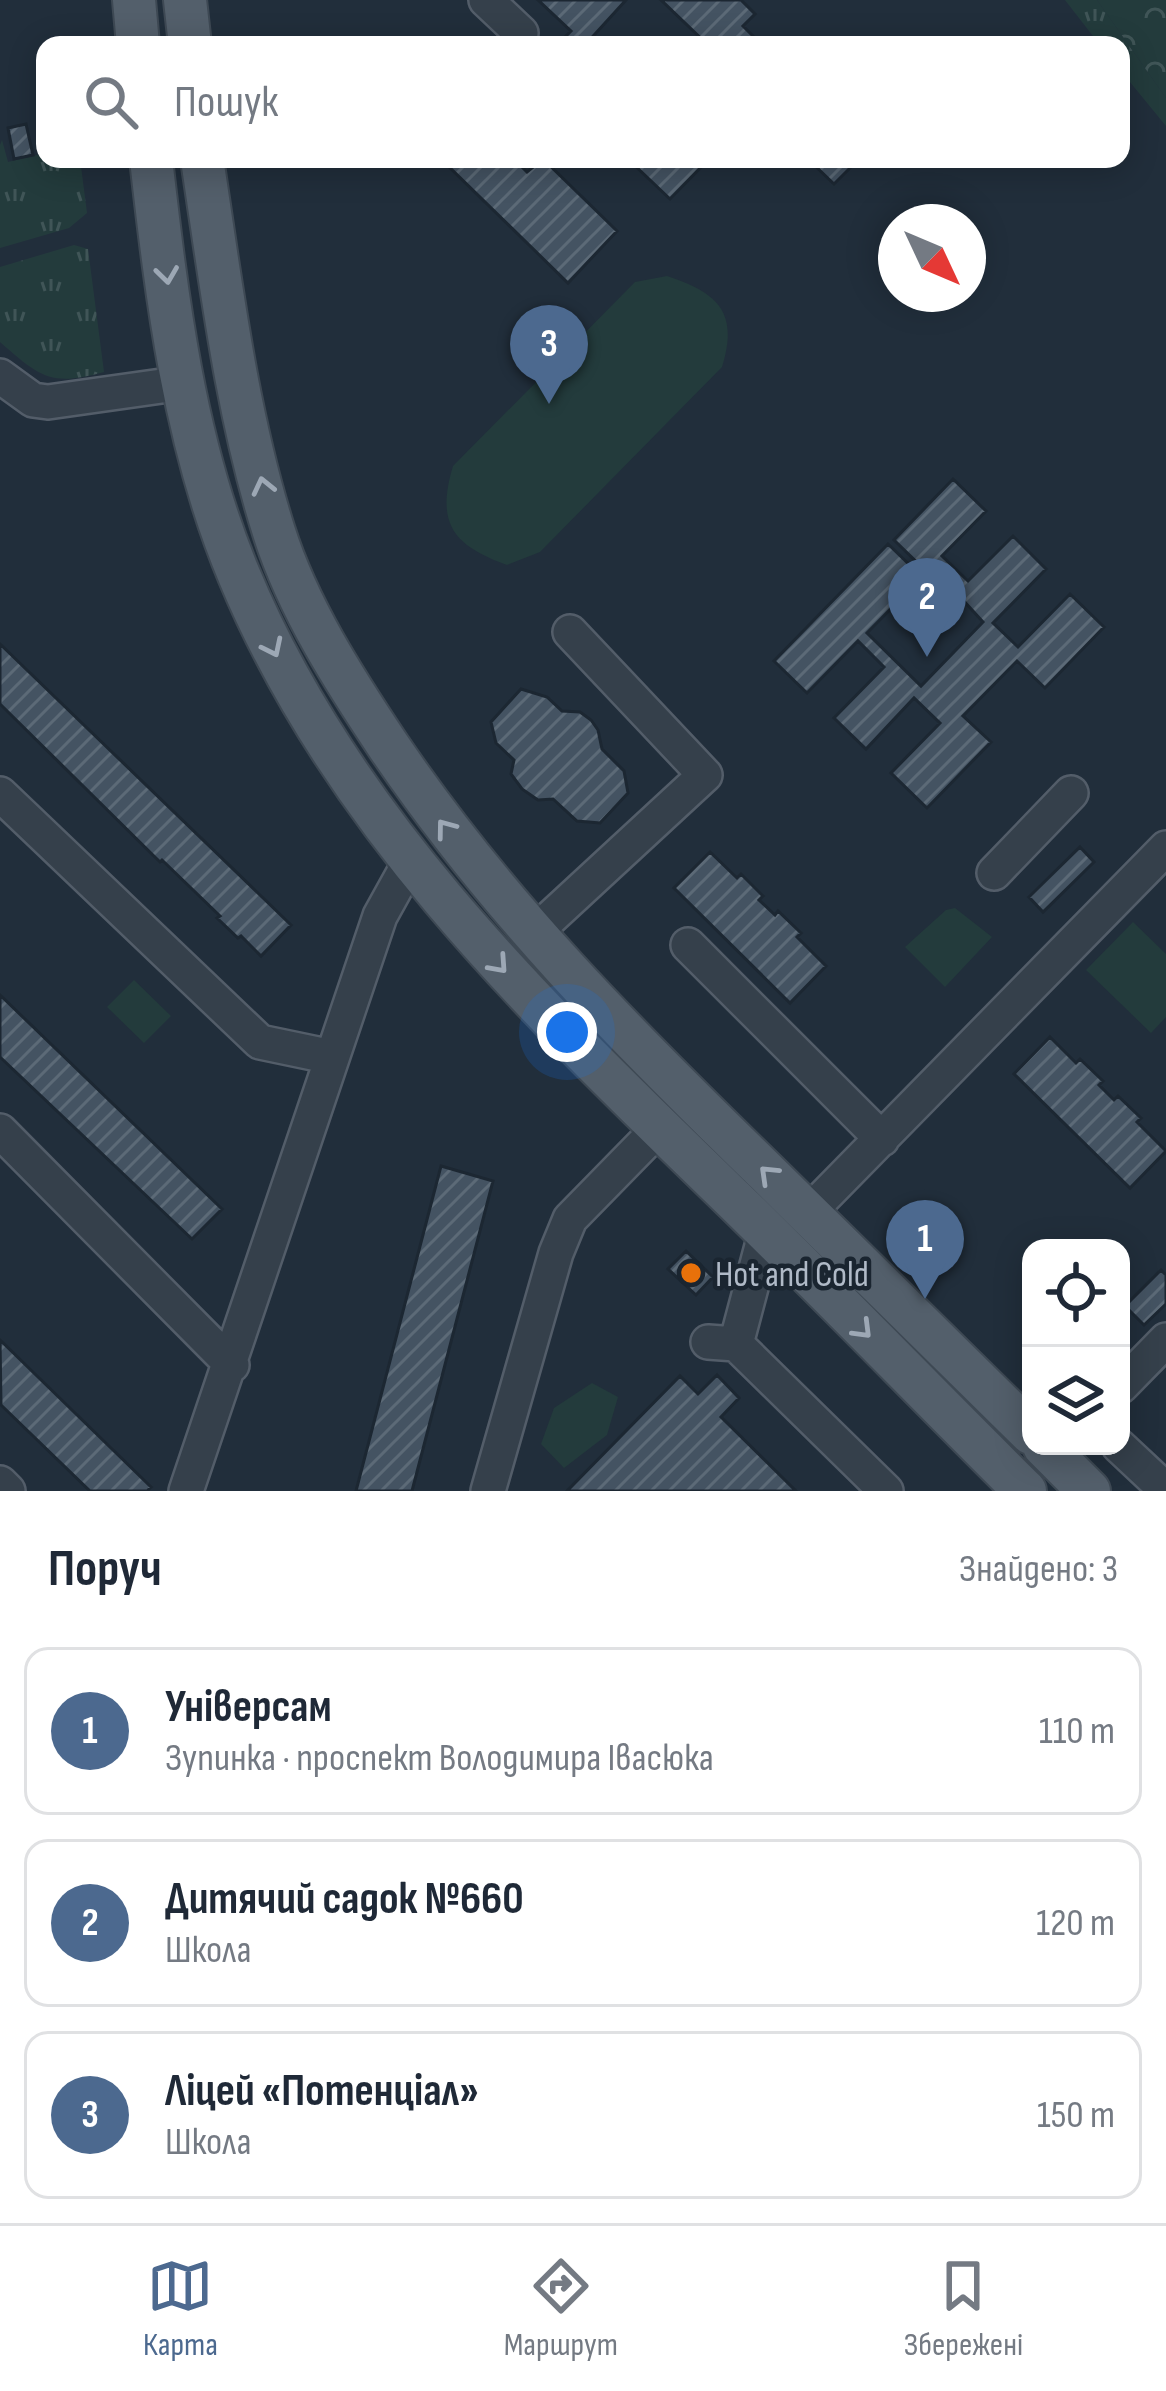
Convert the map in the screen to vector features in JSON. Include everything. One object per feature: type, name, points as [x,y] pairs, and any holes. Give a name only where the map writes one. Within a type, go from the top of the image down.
[{"type":"main road","points":[[134,0],[137,36]]},
{"type":"main road","points":[[185,0],[189,36]]},
{"type":"main road","points":[[152,168],[183,383],[206,484],[238,574],[280,663],[334,751],[411,860],[499,966],[1023,1490]]},
{"type":"main road","points":[[203,168],[228,327],[274,534],[356,698],[446,830],[532,934],[633,1042],[1022,1420]]},
{"type":"main road","points":[[1057,1455],[1089,1491]]},
{"type":"lane","points":[[486,0],[521,33]]},
{"type":"lane","points":[[0,376],[32,400],[48,401],[183,383]]},
{"type":"lane","points":[[532,934],[706,775],[571,632]]},
{"type":"lane","points":[[994,873],[1071,793]]},
{"type":"lane","points":[[0,794],[260,1042],[332,1057]]},
{"type":"lane","points":[[187,1491],[380,916],[411,860]]},
{"type":"lane","points":[[808,1214],[1159,869]]},
{"type":"lane","points":[[688,945],[882,1139]]},
{"type":"lane","points":[[488,1491],[570,1219],[659,1127]]},
{"type":"lane","points":[[0,1131],[232,1365]]},
{"type":"lane","points":[[766,1231],[722,1343],[886,1491]]},
{"type":"lane","points":[[1130,1377],[1166,1340]]},
{"type":"lane","points":[[1023,1490],[1042,1455]]},
{"type":"lane","points":[[1129,1455],[1166,1490]]},
{"type":"lane","points":[[0,1483],[8,1491]]},
{"type":"green space","points":[[1065,0],[1097,0],[1122,36],[1093,36]]},
{"type":"green space","points":[[1097,0],[1166,0],[1166,98],[1130,47],[1130,36],[1122,36]]},
{"type":"green space","points":[[1130,47],[1166,98],[1166,126],[1130,82]]},
{"type":"green space","points":[[2,140],[8,162],[36,155],[36,168],[81,168],[87,213],[69,228],[0,248]]},
{"type":"green space","points":[[74,245],[88,249],[104,372],[71,379],[37,371],[0,342],[0,267]]},
{"type":"green space","points":[[667,276],[700,290],[720,307],[728,332],[722,367],[540,552],[507,565],[473,549],[461,540],[448,517],[453,466],[635,282]]},
{"type":"green space","points":[[955,908],[992,937],[945,987],[905,947],[946,910]]},
{"type":"green space","points":[[1133,922],[1166,954],[1166,1017],[1151,1033],[1086,970]]},
{"type":"green space","points":[[134,980],[171,1016],[144,1043],[107,1007]]},
{"type":"green space","points":[[592,1383],[618,1397],[607,1435],[564,1468],[541,1444],[554,1408]]},
{"type":"building","points":[[538,0],[626,0],[593,36],[566,36],[571,31]]},
{"type":"building","points":[[661,0],[741,0],[755,14],[743,26],[753,36],[699,36]]},
{"type":"building","points":[[26,124],[33,155],[14,159],[8,128]]},
{"type":"building","points":[[450,168],[523,168],[527,172],[552,168],[617,231],[568,283]]},
{"type":"building","points":[[637,168],[700,168],[670,199]]},
{"type":"building","points":[[817,168],[850,168],[834,184]]},
{"type":"building","points":[[953,479],[986,511],[942,556],[968,581],[1013,536],[1046,569],[993,623],[1018,647],[1070,594],[1104,627],[1045,688],[1017,661],[963,716],[991,742],[927,808],[891,773],[940,723],[914,698],[866,749],[834,718],[884,667],[858,641],[807,693],[774,661],[888,544],[922,577],[867,633],[921,686],[983,622],[932,566],[926,571],[894,540]]},
{"type":"building","points":[[0,644],[291,925],[261,956],[0,704]]},
{"type":"building","points":[[521,689],[591,720],[602,749],[624,771],[628,793],[600,823],[577,821],[553,799],[538,800],[511,774],[514,760],[496,743],[491,722]]},
{"type":"building","points":[[1080,847],[1094,862],[1043,912],[1029,897]]},
{"type":"building","points":[[710,852],[737,878],[741,874],[763,896],[759,900],[801,933],[797,937],[826,966],[790,1003],[674,888]]},
{"type":"building","points":[[0,995],[222,1209],[192,1239],[0,1057]]},
{"type":"building","points":[[1050,1037],[1103,1081],[1099,1085],[1114,1100],[1118,1096],[1141,1118],[1137,1122],[1166,1151],[1130,1188],[1014,1074]]},
{"type":"building","points":[[441,1166],[493,1181],[412,1491],[356,1491]]},
{"type":"building","name":"Hot and Cold","points":[[686,1251],[713,1277],[696,1295],[668,1269]]},
{"type":"building","points":[[1161,1270],[1166,1275],[1166,1304],[1144,1325],[1130,1311],[1130,1301]]},
{"type":"building","points":[[0,1340],[151,1487],[147,1491],[90,1491],[1,1405]]},
{"type":"building","points":[[717,1375],[739,1398],[721,1417],[796,1491],[567,1491],[680,1376],[698,1394]]},
{"type":"place","name":"Ліцей «Потенціал»","points":[[549,404]]},
{"type":"place","name":"Дитячий садок №660","points":[[927,657]]},
{"type":"place","name":"Hot and Cold","points":[[691,1273]]},
{"type":"place","name":"Універсам","points":[[925,1299]]}]
